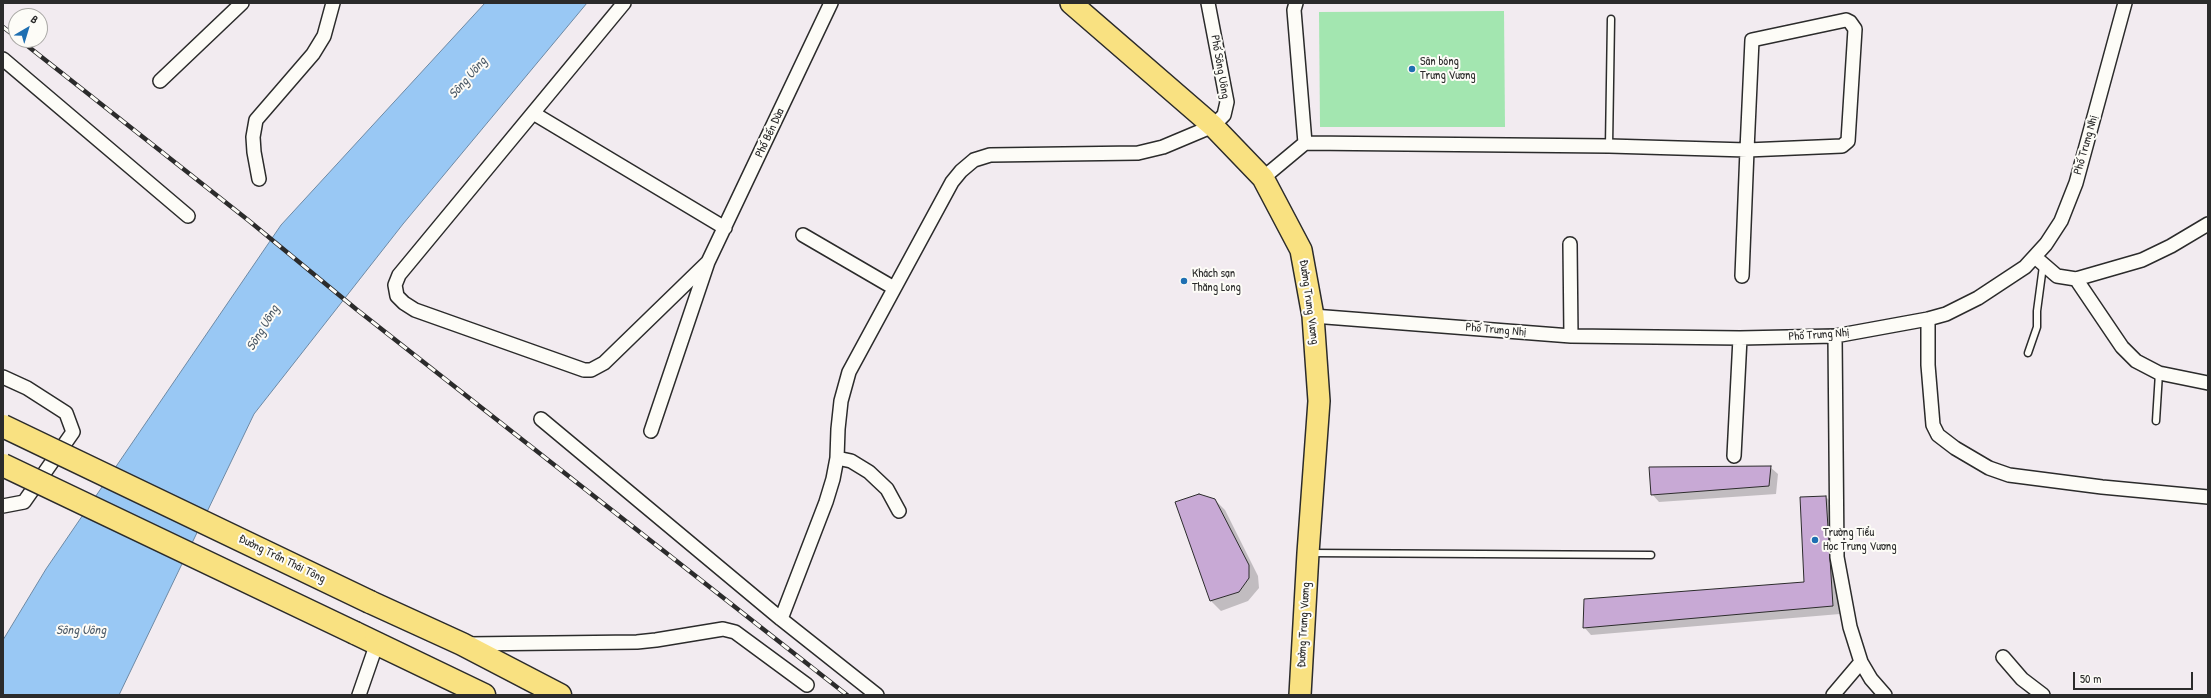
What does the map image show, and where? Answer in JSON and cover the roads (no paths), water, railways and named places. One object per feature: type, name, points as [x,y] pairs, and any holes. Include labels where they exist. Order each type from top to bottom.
[{"type":"highway","name":"Đường Trần Thái Tông","points":[[3,426],[370,602],[462,644],[560,695]]},
{"type":"highway","points":[[3,465],[484,695]]},
{"type":"main road","name":"Đường Trưng Vương","points":[[1071,3],[1213,126],[1263,178],[1301,250],[1313,316],[1319,401],[1300,695]]},
{"type":"street","points":[[160,81],[242,3]]},
{"type":"street","points":[[259,179],[253,137],[256,120],[314,54],[324,36],[333,3]]},
{"type":"street","points":[[624,3],[399,275],[395,285],[397,296],[404,303],[423,312],[584,370],[591,370],[604,363],[708,262]]},
{"type":"street","name":"Phố Bến Dừa","points":[[708,262],[831,3]]},
{"type":"street","name":"Phố Sông Uông","points":[[1208,3],[1227,102],[1224,115],[1213,126]]},
{"type":"street","points":[[1296,3],[1294,10],[1304,144]]},
{"type":"street","name":"Phố Trưng Nhị","points":[[1313,316],[1571,336],[1740,338],[1835,336],[1928,319],[1946,314],[1978,298],[2039,261],[2061,222],[2070,202],[2125,3]]},
{"type":"street","points":[[1263,178],[1304,144],[1609,146],[1747,150],[1842,146],[1848,141],[1855,28],[1846,20],[1752,40],[1747,150],[1742,276]]},
{"type":"street","points":[[3,59],[188,216]]},
{"type":"street","points":[[533,113],[725,228]]},
{"type":"street","points":[[781,619],[826,502],[837,458],[838,429],[842,401],[849,372],[952,182],[961,170],[974,160],[990,155],[1138,153],[1163,147],[1213,126]]},
{"type":"street","points":[[2039,261],[2057,276],[2076,279],[2142,260],[2171,246],[2208,224]]},
{"type":"street","points":[[803,235],[894,288]]},
{"type":"street","points":[[1570,244],[1571,336]]},
{"type":"street","points":[[651,431],[708,262]]},
{"type":"street","points":[[2076,279],[2128,354],[2145,367],[2159,373],[2208,383]]},
{"type":"street","points":[[1928,319],[1928,365],[1933,425],[1938,436],[1955,448],[1990,468],[2010,475],[2102,487],[2208,497]]},
{"type":"street","points":[[1835,336],[1837,556],[1846,611],[1861,662],[1870,680],[1885,695]]},
{"type":"street","points":[[1734,456],[1740,338]]},
{"type":"street","points":[[3,377],[28,388],[66,413],[73,432],[24,502],[3,506]]},
{"type":"street","points":[[542,420],[781,619],[877,695]]},
{"type":"street","points":[[837,458],[851,461],[869,472],[887,489],[899,511]]},
{"type":"street","points":[[462,644],[637,642],[663,639],[723,628],[735,632],[807,685]]},
{"type":"street","points":[[359,695],[377,643]]},
{"type":"street","points":[[2003,657],[2022,679],[2044,695]]},
{"type":"street","points":[[1833,695],[1861,662]]},
{"type":"lane","points":[[1609,146],[1611,20]]},
{"type":"lane","points":[[2028,354],[2036,327],[2039,261]]},
{"type":"lane","points":[[2156,420],[2159,373]]},
{"type":"lane","points":[[1308,553],[1651,555]]},
{"type":"water","name":"Sông Uông","points":[[485,3],[587,3],[403,224],[254,414],[119,695],[3,695],[3,640],[46,569],[281,225]]},
{"type":"railway","points":[[3,27],[8,31]]},
{"type":"railway","points":[[30,48],[248,220],[356,309],[847,695]]},
{"type":"place","name":"Sân bóng Trưng Vương","points":[[1412,69]]},
{"type":"place","name":"Khách sạn Thăng Long","points":[[1184,281]]},
{"type":"place","name":"Trường Tiểu Học Trưng Vương","points":[[1815,540]]}]
